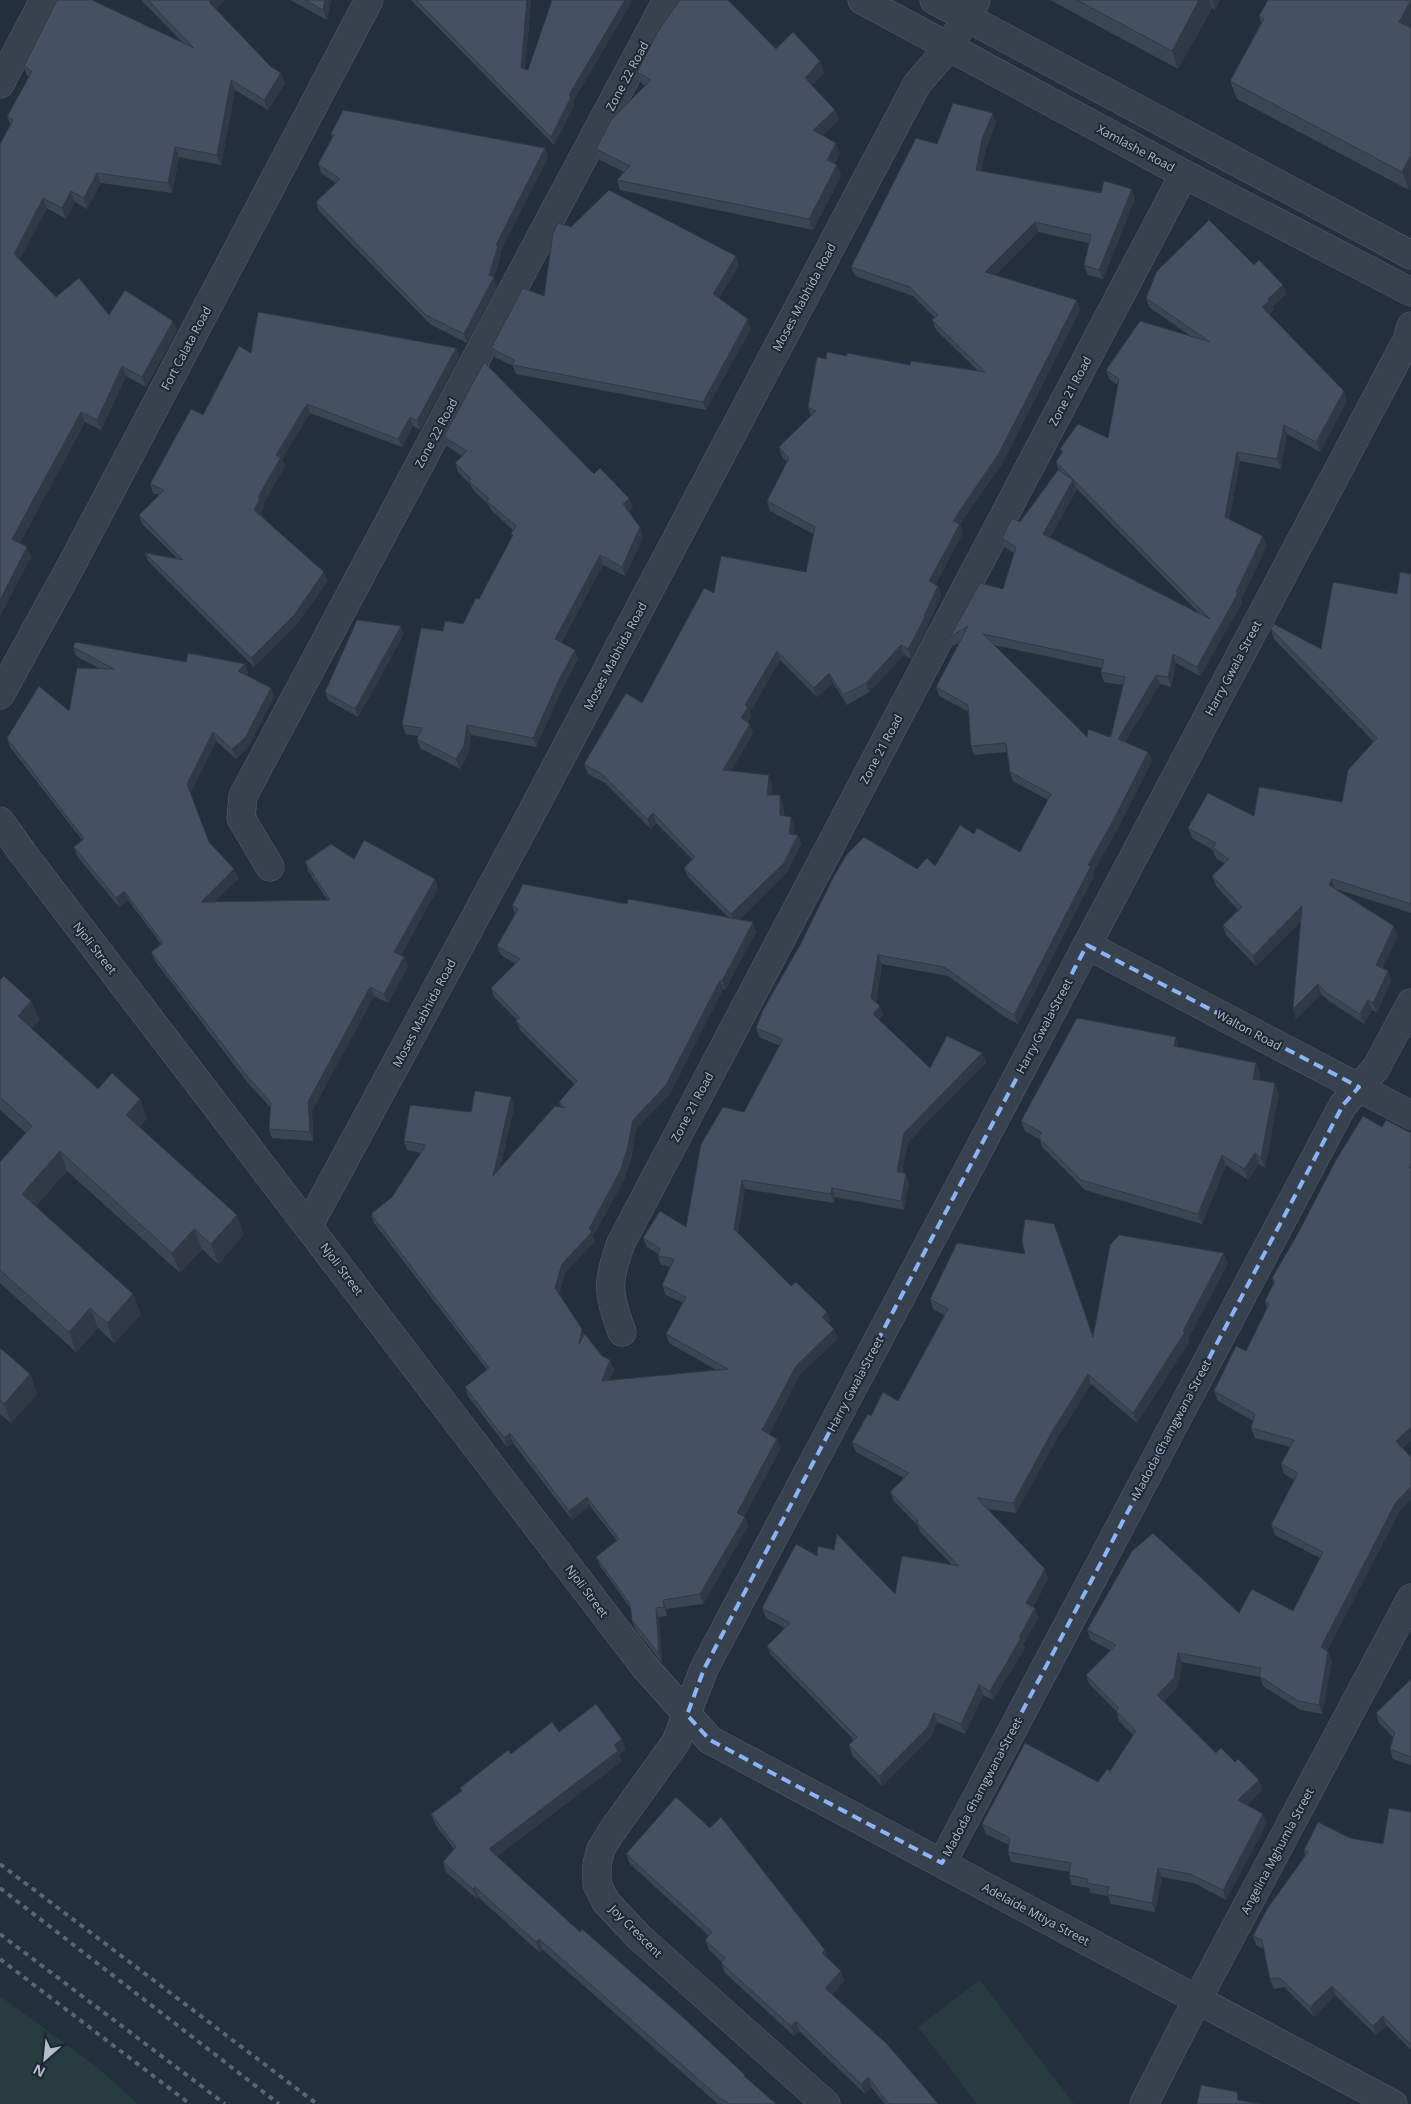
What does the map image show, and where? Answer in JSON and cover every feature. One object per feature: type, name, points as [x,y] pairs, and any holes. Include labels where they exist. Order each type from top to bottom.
[{"type":"street","points":[[0,84],[44,0]]},
{"type":"street","name":"Fort Calata Road","points":[[0,695],[72,564],[369,0]]},
{"type":"street","name":"Zone 22 Road","points":[[270,867],[241,818],[243,796],[667,0]]},
{"type":"street","name":"Xamlashe Road","points":[[862,0],[1184,174],[1411,292]]},
{"type":"street","points":[[953,5],[1411,255]]},
{"type":"street","name":"Moses Mabhida Road","points":[[308,1225],[532,812],[917,84],[939,42],[953,5]]},
{"type":"street","name":"Zone 21 Road","points":[[622,1332],[613,1308],[609,1281],[621,1243],[1184,174]]},
{"type":"street","name":"Harry Gwala Street","points":[[687,1715],[704,1669],[1410,334]]},
{"type":"street","name":"Njoli Street","points":[[0,821],[644,1666],[687,1715]]},
{"type":"street","name":"Walton Road","points":[[1087,945],[1411,1115]]},
{"type":"street","name":"Madoda Chamgwana Street","points":[[942,1863],[1343,1104],[1376,1068],[1411,1003]]},
{"type":"street","name":"Angelina Mghumla Street","points":[[1144,2104],[1197,2000],[1411,1598]]},
{"type":"street","name":"Adelaide Mtiya Street","points":[[687,1715],[710,1740],[1394,2104]]},
{"type":"street","name":"Joy Crescent","points":[[687,1715],[676,1742],[612,1831],[602,1849],[597,1864],[596,1884],[606,1902],[640,1937],[826,2104]]},
{"type":"highlighted area","points":[[1087,945],[1359,1087],[1343,1105],[942,1863],[710,1740],[687,1715],[704,1669]]},
{"type":"green space","points":[[980,1980],[1074,2104],[977,2104],[918,2027]]},
{"type":"green space","points":[[0,1996],[98,2068],[138,2104],[0,2104]]},
{"type":"building","points":[[57,0],[92,0],[194,48],[148,0],[210,0],[209,2],[271,67],[281,73],[264,100],[231,80],[217,155],[175,147],[168,183],[97,173],[84,198],[71,191],[62,208],[43,198],[14,254],[56,297],[79,278],[109,315],[125,290],[173,321],[142,377],[122,366],[97,420],[81,412],[12,539],[27,547],[0,600],[0,144],[13,120],[7,117],[32,71],[24,66]]},
{"type":"building","points":[[305,0],[325,0],[323,10]]},
{"type":"building","points":[[416,0],[527,0],[521,68],[528,70],[552,0],[625,0],[569,95],[571,97],[551,137]]},
{"type":"building","points":[[680,0],[728,0],[776,49],[793,32],[820,61],[805,78],[835,110],[813,130],[836,143],[827,160],[837,165],[809,219],[617,180],[630,166],[596,149],[611,120],[651,80],[637,72],[660,28]]},
{"type":"building","points":[[1077,0],[1199,0],[1172,51]]},
{"type":"building","points":[[1268,0],[1411,0],[1399,22],[1411,28],[1411,155],[1402,172],[1230,81],[1264,19],[1259,16]]},
{"type":"building","points":[[953,103],[993,113],[982,139],[976,170],[1101,193],[1104,181],[1132,189],[1099,270],[1084,265],[1091,235],[1035,222],[985,272],[1077,300],[999,453],[953,521],[960,524],[929,581],[938,586],[925,617],[908,649],[901,645],[866,683],[843,695],[829,673],[814,688],[777,651],[745,705],[748,707],[741,718],[750,724],[723,770],[769,775],[767,795],[780,795],[780,815],[791,817],[789,834],[798,835],[784,863],[731,914],[684,868],[695,857],[653,813],[647,819],[602,774],[584,764],[626,693],[642,703],[704,588],[714,593],[721,556],[806,572],[815,527],[767,501],[789,458],[779,447],[816,411],[808,407],[817,357],[826,359],[827,352],[847,356],[847,353],[910,365],[911,361],[985,372],[932,320],[938,315],[910,287],[851,267],[916,138],[937,144]]},
{"type":"building","points":[[343,110],[545,148],[496,245],[498,246],[489,275],[494,277],[464,334],[426,315],[316,202],[340,179],[318,164],[334,135],[331,134]]},
{"type":"building","points":[[609,190],[736,256],[713,294],[748,319],[703,402],[513,365],[514,360],[491,348],[523,288],[544,296],[553,233],[558,223],[571,227]]},
{"type":"building","points":[[1209,220],[1254,265],[1259,260],[1283,285],[1262,307],[1344,391],[1316,442],[1284,425],[1277,459],[1237,452],[1225,517],[1263,536],[1236,592],[1238,593],[1197,667],[1173,654],[1168,677],[1156,675],[1118,739],[1148,752],[1088,865],[1091,866],[1014,1015],[944,967],[878,955],[871,998],[880,1006],[873,1014],[930,1068],[947,1036],[982,1053],[904,1133],[897,1172],[906,1173],[901,1201],[832,1188],[831,1194],[742,1180],[734,1229],[791,1286],[796,1282],[827,1312],[822,1317],[834,1329],[796,1366],[762,1430],[777,1439],[737,1513],[745,1517],[700,1594],[663,1600],[664,1607],[656,1608],[659,1654],[632,1620],[630,1604],[596,1557],[619,1539],[587,1497],[569,1511],[510,1433],[504,1438],[465,1387],[489,1368],[371,1214],[392,1197],[426,1145],[404,1141],[410,1105],[471,1112],[475,1091],[511,1097],[493,1176],[555,1106],[565,1108],[559,1102],[577,1081],[516,1021],[520,1018],[491,988],[520,959],[497,946],[518,909],[512,906],[523,884],[627,904],[628,899],[753,922],[722,981],[720,980],[666,1085],[633,1120],[627,1150],[620,1171],[589,1229],[592,1232],[562,1264],[555,1288],[582,1329],[579,1344],[585,1334],[602,1356],[610,1360],[602,1381],[728,1369],[666,1334],[686,1297],[662,1285],[674,1259],[658,1256],[660,1248],[643,1238],[660,1211],[686,1227],[701,1144],[723,1107],[744,1112],[783,1039],[756,1028],[763,1010],[800,945],[834,876],[847,854],[864,837],[917,869],[927,858],[935,866],[960,825],[974,834],[977,828],[1020,852],[1051,794],[1010,772],[1006,743],[971,746],[968,705],[936,687],[968,626],[950,637],[980,583],[1003,589],[1016,547],[1002,538],[1012,518],[1020,522],[1058,470],[1073,480],[1043,534],[1210,619],[1056,462],[1063,451],[1060,449],[1078,424],[1108,438],[1119,379],[1106,370],[1140,321],[1210,342],[1146,298],[1157,271]],"holes":[[[983,634],[1104,660],[1101,672],[1125,677],[1111,736],[1109,737],[1088,729],[1087,737]]]},
{"type":"building","points":[[258,312],[456,348],[417,421],[410,417],[398,439],[307,404],[276,455],[281,457],[258,497],[260,498],[254,510],[324,572],[294,615],[251,658],[145,553],[183,560],[139,515],[164,490],[150,484],[191,409],[203,415],[239,346],[251,353]]},
{"type":"building","points":[[484,362],[594,474],[600,468],[629,498],[623,504],[640,527],[622,567],[600,555],[555,639],[575,650],[559,680],[533,738],[467,725],[464,746],[456,759],[417,739],[422,728],[402,725],[421,628],[443,631],[445,621],[463,624],[476,598],[479,599],[516,526],[487,501],[489,499],[469,481],[471,479],[455,463],[467,451],[444,437]]},
{"type":"building","points":[[1400,572],[1411,574],[1411,904],[1332,879],[1329,885],[1394,926],[1376,965],[1388,971],[1373,1003],[1368,1000],[1360,1014],[1325,992],[1318,984],[1293,1009],[1302,906],[1253,956],[1223,925],[1242,907],[1212,876],[1229,859],[1213,848],[1216,843],[1188,828],[1208,793],[1254,816],[1259,787],[1342,802],[1348,770],[1377,738],[1271,629],[1274,624],[1321,649],[1333,582],[1397,594]]},
{"type":"building","points":[[357,620],[401,626],[355,709],[325,692]]},
{"type":"building","points":[[75,642],[186,662],[188,653],[245,664],[238,671],[271,688],[245,738],[232,749],[213,732],[187,784],[209,842],[234,869],[201,902],[330,900],[305,862],[331,844],[354,859],[364,840],[435,879],[394,952],[404,957],[384,994],[370,987],[308,1102],[310,1132],[269,1129],[271,1103],[244,1072],[151,952],[163,943],[124,891],[116,898],[74,847],[84,839],[7,738],[39,686],[69,711],[77,668],[114,669],[73,647]]},
{"type":"building","points":[[4,976],[31,1001],[18,1016],[98,1089],[112,1073],[140,1099],[126,1115],[237,1215],[211,1244],[194,1229],[172,1253],[60,1151],[22,1194],[133,1294],[107,1323],[90,1308],[69,1332],[0,1270],[0,1162],[32,1126],[0,1097],[0,980]]},
{"type":"building","points":[[1077,1018],[1176,1037],[1174,1046],[1256,1063],[1253,1079],[1275,1083],[1261,1158],[1255,1153],[1244,1169],[1222,1155],[1198,1214],[1081,1180],[1038,1137],[1042,1133],[1021,1121]]},
{"type":"building","points":[[1363,1116],[1382,1127],[1386,1120],[1411,1133],[1411,1163],[1409,1167],[1411,1169],[1411,1427],[1396,1441],[1411,1457],[1411,1487],[1396,1502],[1321,1647],[1328,1652],[1319,1705],[1298,1701],[1259,1676],[1261,1668],[1178,1653],[1174,1678],[1157,1695],[1216,1753],[1221,1748],[1235,1762],[1238,1759],[1259,1780],[1238,1800],[1263,1814],[1223,1890],[1190,1874],[1158,1868],[1152,1903],[1107,1894],[1109,1887],[1087,1883],[1088,1879],[1069,1875],[1071,1863],[1008,1852],[1010,1838],[982,1824],[1025,1743],[1098,1782],[1107,1769],[1110,1771],[1136,1731],[1116,1711],[1119,1708],[1086,1675],[1116,1645],[1087,1630],[1132,1551],[1153,1533],[1239,1613],[1252,1589],[1293,1611],[1323,1552],[1271,1525],[1298,1473],[1281,1464],[1294,1440],[1251,1428],[1255,1414],[1214,1391],[1236,1346],[1246,1351],[1269,1304],[1265,1301],[1275,1281],[1272,1278],[1336,1160]]},
{"type":"building","points":[[1025,1219],[1054,1224],[1093,1337],[1110,1245],[1119,1235],[1224,1253],[1183,1331],[1185,1332],[1133,1413],[1088,1374],[1053,1430],[1013,1503],[977,1498],[1045,1569],[1026,1603],[1035,1608],[1019,1637],[1021,1638],[990,1691],[979,1685],[961,1724],[934,1713],[928,1727],[879,1776],[849,1745],[857,1737],[767,1646],[790,1623],[762,1608],[796,1544],[817,1556],[818,1546],[834,1550],[837,1534],[895,1594],[902,1556],[959,1566],[890,1492],[909,1473],[852,1442],[868,1414],[871,1416],[883,1392],[898,1401],[948,1309],[930,1299],[957,1243],[1025,1254],[1022,1241]]},
{"type":"building","points":[[0,1348],[30,1374],[4,1404],[0,1400]]},
{"type":"building","points":[[1411,1679],[1411,1757],[1390,1749],[1395,1733],[1376,1713]]},
{"type":"building","points":[[596,1704],[622,1739],[614,1745],[618,1751],[489,1849],[580,1932],[582,1929],[685,2019],[776,2104],[729,2104],[722,2100],[539,1939],[536,1942],[475,1887],[473,1889],[443,1862],[456,1847],[431,1814],[462,1791],[460,1788],[508,1750],[511,1754],[552,1722],[559,1732]]},
{"type":"building","points":[[676,1797],[710,1828],[721,1817],[825,1950],[822,1953],[841,1971],[825,1988],[886,2043],[938,2104],[889,2104],[868,2077],[861,2084],[796,2021],[791,2026],[721,1963],[725,1958],[705,1940],[712,1932],[626,1854]]},
{"type":"building","points":[[1389,1808],[1411,1812],[1411,2045],[1383,2016],[1373,2026],[1332,1986],[1310,2007],[1280,1978],[1270,1979],[1262,1940],[1253,1936],[1267,1909],[1308,1852],[1304,1850],[1318,1822],[1350,1838],[1383,1844]]},
{"type":"building","points":[[1201,2085],[1237,2092],[1238,2100],[1261,2104],[1197,2104]]},
{"type":"railway","points":[[0,1864],[317,2104]]},
{"type":"railway","points":[[0,1888],[279,2104]]},
{"type":"railway","points":[[0,1934],[225,2104]]},
{"type":"railway","points":[[0,1959],[190,2104]]}]
